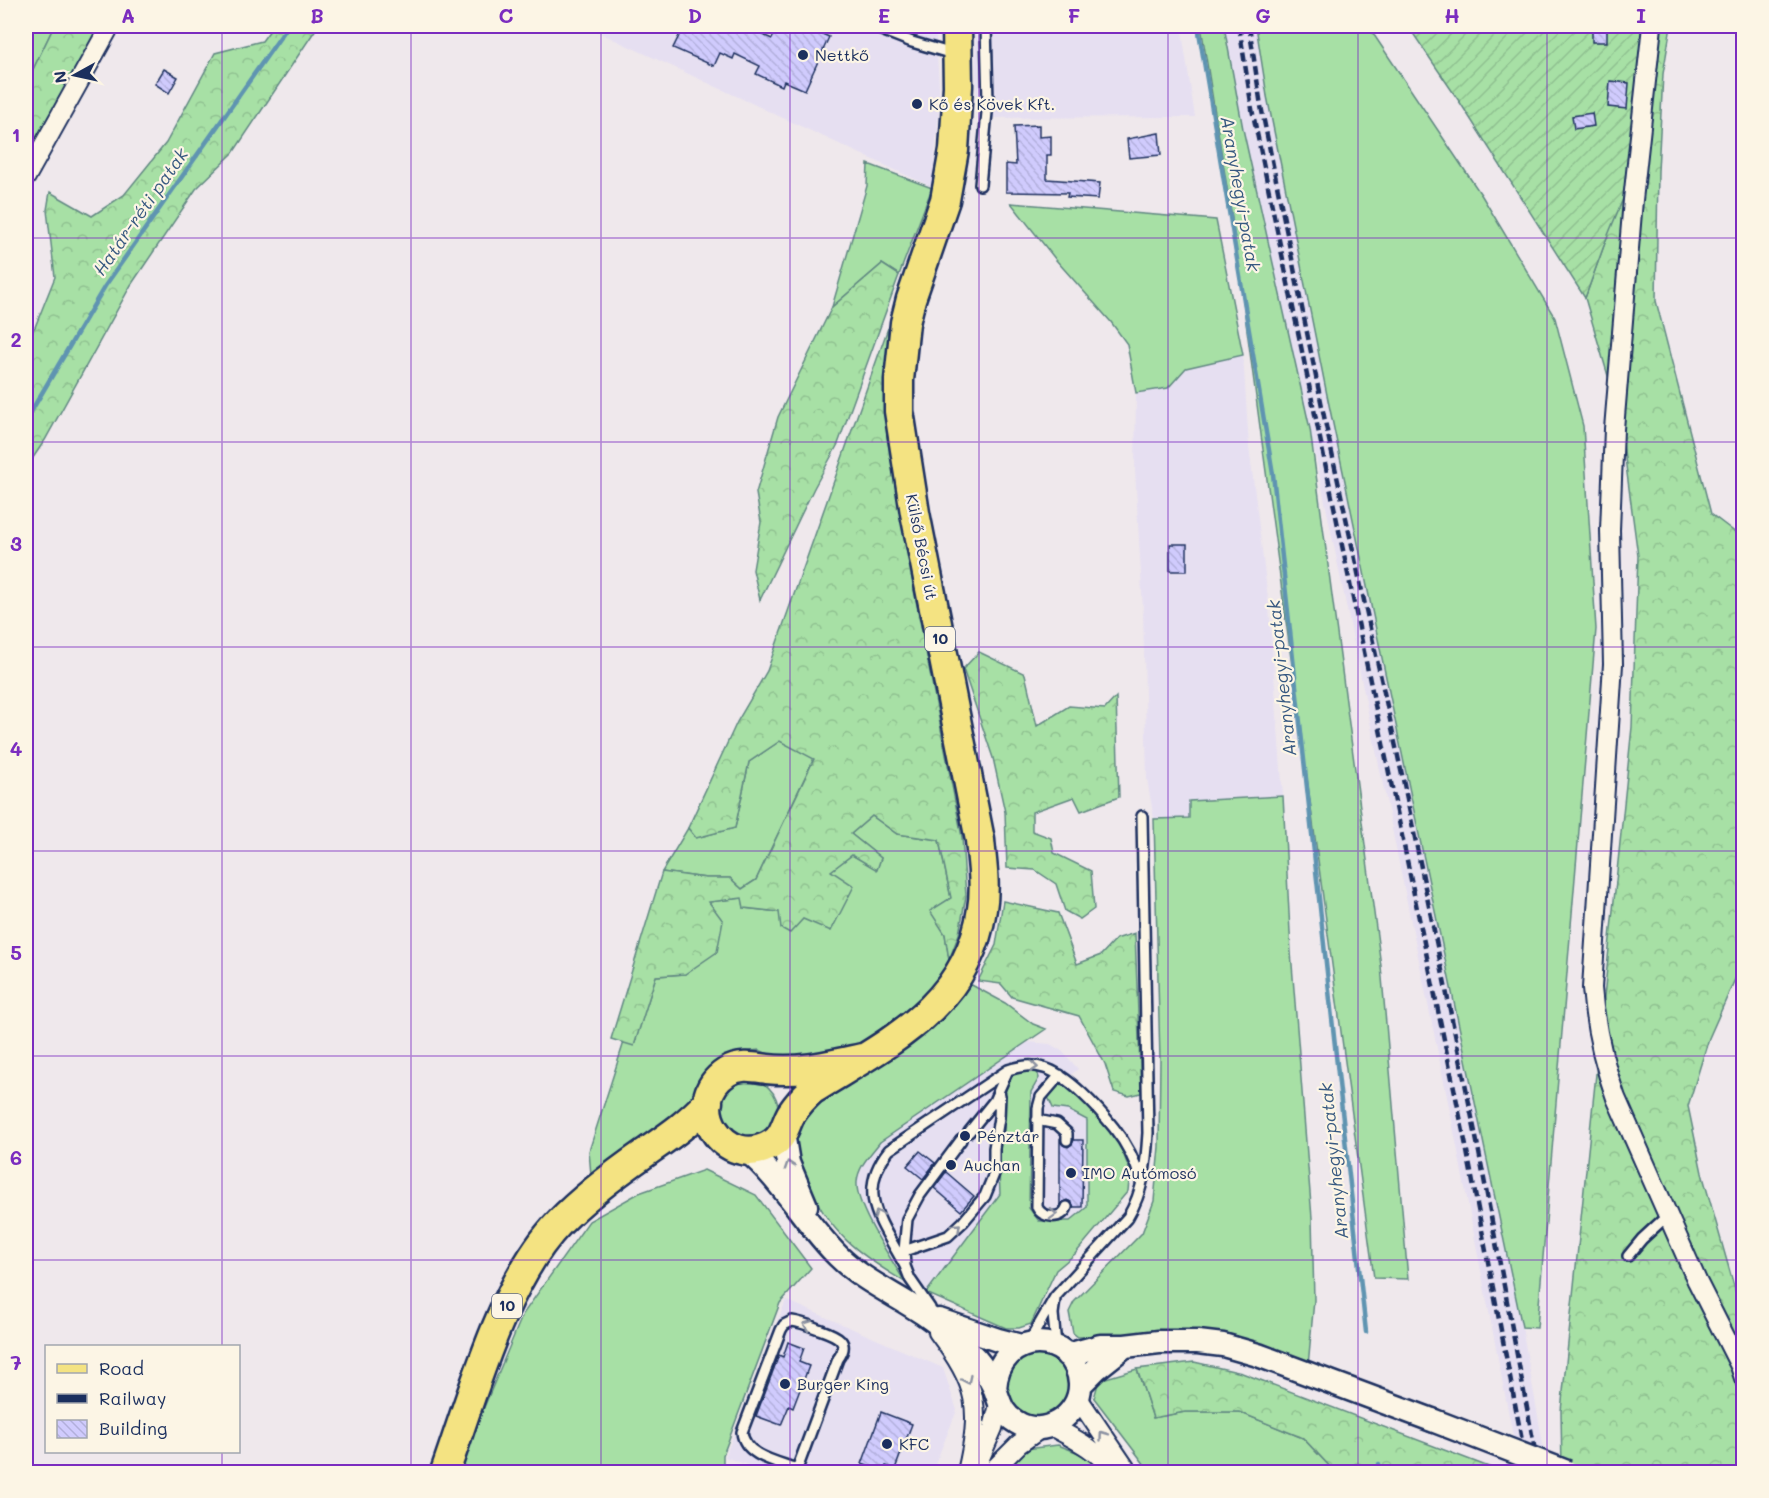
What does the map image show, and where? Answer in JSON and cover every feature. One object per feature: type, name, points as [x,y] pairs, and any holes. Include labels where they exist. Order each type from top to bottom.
[{"type":"main road","name":"Külső Bécsi út","points":[[862,1058],[888,1043],[933,1008],[952,985],[966,964],[982,909],[983,873],[980,840],[913,502],[899,411],[899,380],[905,323],[911,299],[939,221],[950,177],[957,122],[957,26]]},
{"type":"main road","name":"10","points":[[446,1473],[488,1352],[509,1301],[532,1259],[558,1223],[588,1196],[691,1121],[708,1102],[715,1084],[728,1071],[746,1066],[801,1071],[862,1058]]},
{"type":"main road","name":"10","points":[[620,1173],[697,1143],[763,1148],[778,1139],[802,1099],[862,1058]]},
{"type":"main road","points":[[765,1069],[777,1076],[786,1087],[791,1101],[787,1124]]},
{"type":"main road","points":[[708,1102],[710,1124],[734,1146]]},
{"type":"street","points":[[26,177],[110,26]]},
{"type":"street","points":[[1652,26],[1633,200],[1614,429],[1610,530],[1613,664],[1592,988],[1598,1038],[1605,1068],[1616,1098],[1668,1215],[1740,1366],[1743,1378]]},
{"type":"street","points":[[787,1124],[788,1163],[819,1234]]},
{"type":"street","points":[[734,1146],[762,1164],[838,1256],[860,1276],[933,1317],[998,1340],[1024,1345],[1044,1343],[1062,1351],[1076,1369],[1079,1391],[1128,1473]]},
{"type":"street","points":[[933,1317],[976,1359],[1007,1416],[1029,1428],[1045,1427],[1085,1444],[1114,1473]]},
{"type":"street","points":[[933,1317],[972,1389],[976,1424],[968,1473]]},
{"type":"street","points":[[1062,1351],[1158,1342],[1198,1342],[1223,1345],[1258,1355],[1567,1473]]},
{"type":"street","points":[[973,1473],[993,1428],[997,1397],[995,1376],[1000,1363],[1009,1353],[1024,1345]]},
{"type":"street","points":[[991,1473],[1019,1444],[1068,1415],[1079,1391],[1096,1369],[1125,1346]]},
{"type":"lane","points":[[871,26],[958,56]]},
{"type":"lane","points":[[980,185],[988,102],[986,26]]},
{"type":"lane","points":[[1024,1345],[1055,1296],[1128,1217],[1143,1185],[1148,1124],[1142,816]]},
{"type":"lane","points":[[933,1317],[910,1279],[874,1209],[873,1178],[879,1163],[890,1150],[1008,1070],[1028,1065],[1047,1068],[1069,1082],[1114,1128],[1138,1169],[1143,1185]]},
{"type":"lane","points":[[969,1132],[994,1101],[1008,1070]]},
{"type":"lane","points":[[1060,1076],[1041,1097],[1036,1120],[1036,1207],[1039,1213],[1046,1216],[1062,1215],[1067,1207]]},
{"type":"lane","points":[[904,1251],[948,1236],[985,1196],[994,1174],[1000,1084]]},
{"type":"lane","points":[[1036,1120],[1057,1124],[1067,1133],[1068,1140]]},
{"type":"lane","points":[[905,1266],[907,1219],[920,1195],[961,1140]]},
{"type":"lane","points":[[1628,1256],[1642,1239],[1668,1215]]},
{"type":"lane","points":[[1055,1296],[1053,1314],[1062,1351]]},
{"type":"lane","points":[[796,1321],[835,1335],[843,1344],[843,1352],[838,1359],[796,1471],[751,1451],[742,1439],[742,1432],[781,1330],[789,1322],[796,1321]]},
{"type":"shaded area","points":[[585,26],[935,26],[940,100],[932,187]]},
{"type":"shaded area","points":[[975,26],[1181,26],[1195,117],[977,118]]},
{"type":"shaded area","points":[[1224,26],[1256,26],[1267,96],[1328,400],[1522,1327],[1548,1472],[1520,1472],[1452,1121],[1310,429],[1243,129]]},
{"type":"shaded area","points":[[1243,355],[1249,446],[1269,607],[1283,796],[1189,801],[1190,818],[1154,819],[1147,779],[1143,610],[1135,470],[1136,393],[1168,388],[1186,368]]},
{"type":"shaded area","points":[[1028,1042],[1050,1044],[1062,1051],[1078,1069],[1063,1081],[1053,1108],[1068,1110],[1087,1120],[1088,1207],[1070,1221],[1039,1221],[1029,1208],[1031,1092],[1039,1078],[1006,1081],[1004,1136],[998,1145],[1000,1194],[926,1293],[905,1282],[872,1227],[862,1203],[857,1182],[864,1162],[880,1142]]},
{"type":"shaded area","points":[[786,1300],[943,1368],[957,1410],[932,1472],[767,1472],[725,1457]]},
{"type":"green space","points":[[26,26],[54,26],[26,84]]},
{"type":"green space","points":[[54,26],[100,26],[26,168],[26,84]]},
{"type":"green space","points":[[273,26],[318,26],[233,153],[196,189],[131,285],[45,440],[26,468],[26,336],[35,327],[55,277],[47,210],[50,192],[92,216],[124,195],[166,143],[215,53],[262,41]]},
{"type":"green space","points":[[1201,26],[1224,26],[1243,129],[1310,429],[1381,966],[1408,1279],[1374,1278],[1232,218]]},
{"type":"green space","points":[[1256,26],[1368,26],[1482,196],[1555,318],[1583,426],[1596,629],[1537,1328],[1522,1327],[1328,400],[1267,96]]},
{"type":"green space","points":[[1408,26],[1657,26],[1643,150],[1585,298],[1461,104]]},
{"type":"green space","points":[[1657,26],[1671,26],[1663,74],[1658,171],[1656,301],[1711,514],[1744,539],[1743,961],[1709,1038],[1688,1106],[1702,1173],[1743,1318],[1743,1472],[1562,1472],[1561,1411],[1632,727],[1638,556],[1619,413],[1585,298],[1606,240]]},
{"type":"green space","points":[[868,164],[932,188],[899,275],[882,264],[832,307],[867,186]]},
{"type":"green space","points":[[1011,203],[1216,220],[1243,355],[1186,368],[1168,388],[1136,393],[1127,344]]},
{"type":"green space","points":[[882,264],[899,275],[838,444],[760,600],[753,570],[761,522],[756,493],[778,417],[832,307]]},
{"type":"green space","points":[[888,328],[887,437],[962,837],[966,896],[959,934],[949,960],[945,934],[930,911],[951,898],[939,840],[897,834],[872,816],[851,834],[881,858],[877,870],[852,855],[831,871],[854,886],[831,931],[803,919],[790,933],[781,928],[779,912],[744,908],[742,898],[709,902],[723,921],[717,952],[685,974],[656,976],[634,1046],[611,1039],[662,872],[706,878],[730,878],[742,889],[756,880],[814,759],[780,741],[749,762],[735,828],[696,838],[688,828],[737,722],[767,671]]},
{"type":"green space","points":[[979,652],[1025,674],[1037,726],[1069,706],[1105,709],[1116,697],[1119,797],[1081,811],[1074,797],[1032,812],[1032,831],[1051,838],[1054,853],[1091,871],[1094,909],[1080,919],[1065,911],[1056,884],[1035,870],[1007,868],[1005,812],[993,758],[963,669]]},
{"type":"green space","points":[[780,741],[814,758],[756,880],[742,889],[730,878],[706,878],[662,872],[688,828],[696,838],[735,828],[749,762]]},
{"type":"green space","points":[[1283,796],[1291,952],[1312,1218],[1314,1300],[1308,1366],[1177,1333],[1078,1337],[1073,1333],[1069,1312],[1074,1302],[1142,1233],[1154,1201],[1159,1147],[1160,1060],[1154,819],[1189,818],[1189,801]]},
{"type":"green space","points":[[872,816],[897,834],[939,840],[951,898],[931,911],[945,934],[949,960],[941,983],[920,1006],[857,1047],[788,1063],[759,1050],[733,1053],[708,1069],[689,1111],[591,1175],[589,1151],[624,1042],[634,1045],[656,976],[685,974],[708,902],[743,898],[744,908],[780,912],[781,928],[830,871],[852,855],[877,869],[881,858],[851,834]]},
{"type":"green space","points":[[1003,901],[1058,913],[1077,964],[1101,955],[1116,939],[1135,933],[1141,1093],[1129,1096],[1114,1092],[1105,1064],[1079,1016],[1012,997],[1001,984],[978,981],[996,945]]},
{"type":"green space","points":[[968,983],[1005,1003],[1033,1024],[1046,1029],[880,1142],[862,1165],[857,1182],[862,1205],[875,1233],[905,1282],[873,1262],[846,1240],[825,1214],[815,1199],[799,1165],[796,1150],[799,1129],[804,1114]]},
{"type":"green space","points":[[1015,1071],[1037,1071],[1039,1078],[1031,1092],[1029,1208],[1039,1221],[1070,1221],[1087,1207],[1087,1120],[1068,1110],[1053,1108],[1048,1097],[1063,1081],[1103,1119],[1121,1148],[1130,1171],[1128,1191],[1075,1254],[1056,1270],[1031,1324],[1019,1328],[1006,1328],[926,1293],[1000,1194],[998,1145],[1004,1136],[1006,1081]]},
{"type":"green space","points":[[756,1079],[773,1093],[778,1112],[766,1133],[759,1137],[746,1139],[722,1126],[720,1095],[735,1081]]},
{"type":"green space","points":[[704,1170],[756,1195],[811,1268],[780,1303],[723,1455],[723,1472],[457,1472],[523,1314],[589,1221],[639,1193]]},
{"type":"green space","points":[[1037,1355],[1049,1357],[1059,1364],[1066,1374],[1068,1386],[1066,1398],[1059,1408],[1049,1415],[1037,1417],[1025,1415],[1015,1408],[1008,1398],[1006,1386],[1008,1374],[1015,1364],[1025,1357]]},
{"type":"green space","points":[[1194,1362],[1242,1373],[1502,1472],[1335,1472],[1303,1438],[1239,1412],[1185,1412],[1153,1418],[1137,1369]]},
{"type":"green space","points":[[1137,1369],[1153,1418],[1185,1412],[1239,1412],[1303,1438],[1335,1472],[1148,1472],[1094,1398],[1099,1380]]},
{"type":"green space","points":[[1058,1445],[1089,1457],[1105,1472],[1006,1472],[1026,1449]]},
{"type":"building","points":[[684,26],[743,26],[772,39],[778,26],[804,26],[829,37],[805,90],[784,81],[782,86],[756,74],[760,66],[735,54],[733,59],[720,53],[714,66],[673,48]]},
{"type":"building","points":[[1592,27],[1607,27],[1607,42],[1592,42]]},
{"type":"building","points":[[164,69],[178,77],[169,93],[155,84]]},
{"type":"building","points":[[1610,81],[1629,83],[1627,109],[1608,107]]},
{"type":"building","points":[[1592,113],[1594,126],[1574,129],[1572,116]]},
{"type":"building","points":[[1039,125],[1039,137],[1051,136],[1051,155],[1047,155],[1047,179],[1100,183],[1098,199],[1067,197],[1068,193],[1006,192],[1006,164],[1016,165],[1014,126]]},
{"type":"building","points":[[1159,133],[1161,155],[1129,158],[1127,139]]},
{"type":"building","points":[[1170,544],[1187,544],[1187,571],[1170,571]]},
{"type":"building","name":"IMO Autómosó","points":[[1060,1140],[1068,1147],[1074,1140],[1083,1140],[1082,1207],[1074,1207],[1067,1200],[1060,1207]]},
{"type":"building","points":[[920,1151],[935,1163],[923,1179],[907,1166]]},
{"type":"building","points":[[946,1172],[974,1196],[961,1211],[934,1188]]},
{"type":"building","name":"Burger King","points":[[788,1342],[804,1348],[799,1362],[809,1366],[793,1408],[789,1406],[781,1425],[756,1416],[779,1355],[783,1357]]},
{"type":"building","name":"KFC","points":[[881,1412],[912,1424],[895,1469],[886,1466],[884,1472],[862,1464]]},
{"type":"waterway","name":"Határ-réti patak","points":[[26,420],[105,286],[288,26]]},
{"type":"waterway","name":"Aranyhegyi-patak","points":[[1198,26],[1273,474],[1366,1332]]},
{"type":"waterway","name":"Aranyhegyi-patak","points":[[1379,1464],[1380,1472]]},
{"type":"railway","points":[[1239,26],[1252,109],[1466,1146],[1528,1472]]},
{"type":"railway","points":[[1249,26],[1261,106],[1326,426],[1404,784],[1478,1147],[1539,1472]]},
{"type":"place","name":"Nettkő","points":[[803,55]]},
{"type":"place","name":"Kő és Kövek Kft.","points":[[917,104]]},
{"type":"place","name":"Pénztár","points":[[965,1136]]},
{"type":"place","name":"Auchan","points":[[951,1165]]},
{"type":"place","name":"IMO Autómosó","points":[[1071,1173]]},
{"type":"place","name":"Burger King","points":[[785,1384]]},
{"type":"place","name":"KFC","points":[[887,1444]]}]
